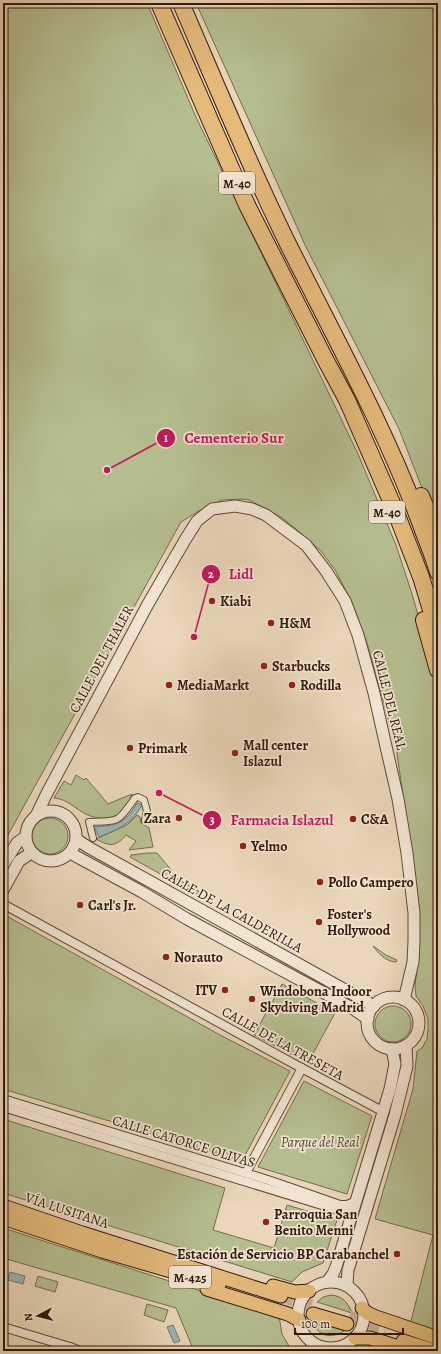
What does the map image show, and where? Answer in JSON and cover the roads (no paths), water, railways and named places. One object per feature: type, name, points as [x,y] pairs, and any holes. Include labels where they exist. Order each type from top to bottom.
[{"type":"highway","name":"M-40","points":[[159,3],[247,205],[347,400],[395,510],[421,577],[438,633]]},
{"type":"highway","name":"M-40","points":[[181,3],[254,172],[380,426],[405,482],[438,572]]},
{"type":"highway","name":"M-40","points":[[346,356],[380,404],[412,474],[438,537]]},
{"type":"highway","name":"M-40","points":[[325,359],[341,403],[376,484],[399,543],[416,592],[438,670]]},
{"type":"main road","name":"VÍA LUSITANA","points":[[3,1206],[120,1245]]},
{"type":"main road","name":"VÍA LUSITANA","points":[[3,1218],[102,1251]]},
{"type":"main road","points":[[120,1245],[129,1244],[146,1248],[289,1291],[309,1291]]},
{"type":"main road","name":"M-425","points":[[102,1251],[280,1299],[120,1245]]},
{"type":"main road","points":[[102,1251],[114,1259],[288,1314],[299,1320]]},
{"type":"main road","points":[[362,1308],[367,1313],[376,1317],[438,1338]]},
{"type":"main road","points":[[315,1310],[348,1320]]},
{"type":"main road","points":[[435,1351],[384,1332],[438,1344]]},
{"type":"main road","points":[[354,1339],[370,1338],[411,1351]]},
{"type":"street","name":"CALLE DEL REAL","points":[[197,521],[212,509],[235,506],[252,508],[266,515],[306,545],[326,571],[345,601],[358,634],[374,693],[398,799],[407,853],[414,913],[414,940],[413,962],[404,1000]]},
{"type":"street","name":"CALLE DEL THALER","points":[[37,814],[148,604],[184,540],[197,521]]},
{"type":"street","points":[[93,838],[90,822],[114,821],[122,816],[138,797],[144,800],[147,810],[145,820]]},
{"type":"street","points":[[48,811],[59,812],[69,818],[75,828],[76,840],[70,853],[60,860],[48,862],[37,858],[31,853],[27,846],[25,838],[28,824],[37,814],[48,811]]},
{"type":"street","points":[[3,864],[17,843],[25,838]]},
{"type":"street","name":"CALLE DE LA CALDERILLA","points":[[76,840],[374,1006]]},
{"type":"street","points":[[3,890],[19,861],[31,853]]},
{"type":"street","name":"CALLE DE LA CALDERILLA","points":[[70,853],[142,892],[187,919],[344,1004],[368,1019]]},
{"type":"street","name":"CALLE DE LA TRESETA","points":[[3,904],[384,1112]]},
{"type":"street","points":[[394,997],[404,1000],[413,1007],[418,1017],[419,1028],[414,1038],[406,1046],[399,1049],[381,1047],[373,1040],[368,1030],[368,1019],[374,1006],[383,999],[394,997]]},
{"type":"street","points":[[347,1285],[348,1270],[395,1115],[407,1066],[406,1046]]},
{"type":"street","points":[[327,1282],[336,1267],[384,1112],[395,1064],[392,1049]]},
{"type":"street","points":[[246,1173],[302,1068]]},
{"type":"street","name":"CALLE CATORCE OLIVAS","points":[[3,1099],[246,1173],[340,1205],[347,1205],[356,1201]]},
{"type":"street","name":"CALLE CATORCE OLIVAS","points":[[3,1107],[338,1210],[346,1213],[350,1220]]},
{"type":"street","points":[[327,1282],[337,1282],[347,1285],[357,1296],[362,1308],[361,1324],[354,1339],[343,1346],[324,1349],[310,1346],[302,1332],[299,1320],[298,1312],[300,1305],[309,1291],[319,1285],[327,1282]]},
{"type":"street","points":[[3,1327],[80,1351]]},
{"type":"street","points":[[354,1339],[356,1351]]},
{"type":"water","points":[[137,803],[142,805],[129,822],[124,826],[99,837],[94,827],[120,822],[129,815]]},
{"type":"water","points":[[10,1272],[25,1276],[23,1284],[8,1280]]},
{"type":"water","points":[[173,1325],[180,1341],[174,1343],[167,1327]]},
{"type":"tunnel","points":[[281,1296],[316,1307]]},
{"type":"tunnel","points":[[349,1317],[386,1328]]},
{"type":"place","name":"Cementerio Sur","points":[[107,470]]},
{"type":"place","name":"Kiabi","points":[[212,601]]},
{"type":"place","name":"H&M","points":[[271,623]]},
{"type":"place","name":"Lidl","points":[[194,637]]},
{"type":"place","name":"Starbucks","points":[[264,666]]},
{"type":"place","name":"MediaMarkt","points":[[169,685]]},
{"type":"place","name":"Rodilla","points":[[292,685]]},
{"type":"place","name":"Primark","points":[[130,748]]},
{"type":"place","name":"Mall center Islazul","points":[[235,753]]},
{"type":"place","name":"Farmacia Islazul","points":[[159,793]]},
{"type":"place","name":"Zara","points":[[179,818]]},
{"type":"place","name":"C&A","points":[[353,819]]},
{"type":"place","name":"Yelmo","points":[[243,846]]},
{"type":"place","name":"Pollo Campero","points":[[320,882]]},
{"type":"place","name":"Carl's Jr.","points":[[80,905]]},
{"type":"place","name":"Foster's Hollywood","points":[[319,922]]},
{"type":"place","name":"Norauto","points":[[166,957]]},
{"type":"place","name":"ITV","points":[[225,990]]},
{"type":"place","name":"Windobona Indoor Skydiving Madrid","points":[[252,999]]},
{"type":"place","name":"Parroquia San Benito Menni","points":[[266,1222]]},
{"type":"place","name":"Estación de Servicio BP Carabanchel","points":[[397,1254]]},
{"type":"park label","name":"Parque del Real","points":[[320,1142]]}]
